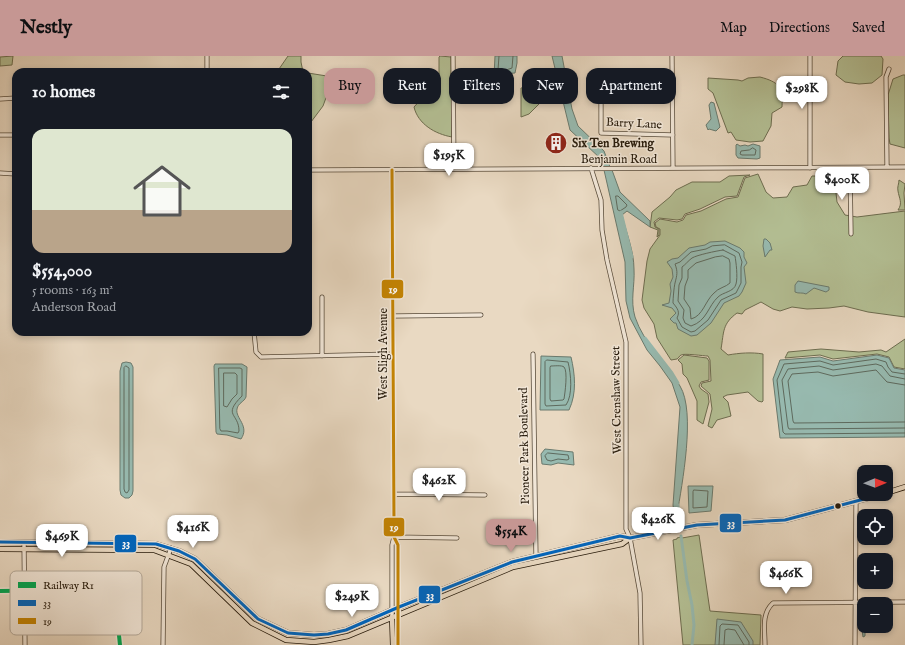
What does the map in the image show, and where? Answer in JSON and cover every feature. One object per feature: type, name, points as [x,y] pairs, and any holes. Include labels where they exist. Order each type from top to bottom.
[{"type":"main road","points":[[893,491],[905,487]]},
{"type":"main road","points":[[0,542],[156,544],[171,548],[195,559],[258,619],[288,633],[314,636],[346,630],[398,607],[512,562],[536,556],[620,536],[630,538],[697,525],[785,520],[860,501]]},
{"type":"main road","points":[[0,549],[154,550],[168,554],[191,564],[252,622],[285,643],[314,642],[348,636],[514,567],[622,544],[630,538]]},
{"type":"main road","name":"West Sligh Avenue","points":[[398,615],[398,645]]},
{"type":"main road","name":"West Sligh Avenue","points":[[392,617],[393,645]]},
{"type":"street","points":[[207,56],[207,68]]},
{"type":"street","points":[[453,56],[454,169]]},
{"type":"street","points":[[672,56],[672,68]]},
{"type":"street","points":[[810,56],[810,168]]},
{"type":"street","points":[[887,167],[886,77],[889,69]]},
{"type":"street","points":[[0,99],[12,98]]},
{"type":"street","name":"Barry Lane","points":[[601,104],[601,133],[673,135]]},
{"type":"street","points":[[672,104],[673,168]]},
{"type":"street","points":[[0,135],[12,135]]},
{"type":"street","name":"West Crenshaw Street","points":[[591,168],[601,200],[602,230],[607,260],[626,342],[626,529],[630,538],[640,593],[641,645]]},
{"type":"street","points":[[850,168],[851,234]]},
{"type":"street","name":"Benjamin Road","points":[[312,170],[905,168]]},
{"type":"street","name":"West Sligh Avenue","points":[[392,170],[394,494],[392,617]]},
{"type":"street","points":[[0,173],[12,174]]},
{"type":"street","points":[[322,297],[322,356]]},
{"type":"street","points":[[393,316],[481,315]]},
{"type":"street","points":[[254,336],[256,352],[260,357],[393,354]]},
{"type":"street","name":"Pioneer Park Boulevard","points":[[533,354],[536,562]]},
{"type":"street","points":[[394,494],[484,495]]},
{"type":"street","points":[[855,645],[856,502]]},
{"type":"street","points":[[394,538],[457,538]]},
{"type":"street","name":"West Sligh Avenue","points":[[394,538],[398,545],[398,615]]},
{"type":"street","points":[[24,543],[24,571]]},
{"type":"street","points":[[163,645],[164,567],[171,548]]},
{"type":"street","points":[[765,645],[765,616],[767,609],[773,603],[905,602]]},
{"type":"street","points":[[25,635],[25,645]]},
{"type":"green space","points":[[13,56],[12,65],[0,66],[0,57]]},
{"type":"green space","points":[[288,56],[301,56],[302,68],[280,68]]},
{"type":"green space","points":[[843,56],[881,56],[883,59],[882,75],[872,83],[859,84],[845,82],[836,75],[838,61]]},
{"type":"green space","points":[[439,57],[451,57],[451,68],[449,68],[449,104],[452,104],[452,137],[434,131],[428,127],[419,118],[414,107],[417,104],[441,104],[441,68],[439,68]]},
{"type":"green space","points":[[312,74],[324,76],[324,103],[312,121]]},
{"type":"green space","points":[[905,75],[905,148],[890,144],[889,138],[888,95],[893,79]]},
{"type":"green space","points":[[760,77],[776,83],[782,95],[782,107],[772,113],[771,126],[763,141],[750,142],[736,140],[731,132],[728,133],[713,93],[708,89],[708,78],[742,81],[748,78]]},
{"type":"green space","points":[[521,88],[522,104],[539,104],[529,114],[521,117]]},
{"type":"green space","points":[[758,174],[766,192],[773,198],[787,197],[793,187],[807,185],[812,176],[837,176],[846,181],[835,184],[837,202],[845,215],[857,217],[905,211],[905,317],[868,312],[844,306],[807,309],[792,307],[780,311],[761,302],[745,310],[742,314],[737,313],[732,317],[724,329],[721,349],[728,355],[746,353],[763,354],[763,401],[758,401],[748,392],[723,397],[728,402],[731,416],[717,420],[712,428],[708,426],[712,409],[710,394],[701,386],[702,383],[711,381],[710,360],[708,356],[686,354],[681,355],[677,359],[671,360],[657,338],[654,324],[644,308],[642,300],[647,261],[650,249],[660,235],[660,229],[656,227],[655,223],[660,219],[677,222],[683,220],[686,215],[701,211],[726,199],[738,197],[745,178]]},
{"type":"green space","points":[[750,175],[744,177],[737,196],[725,197],[700,209],[685,214],[682,219],[677,220],[659,218],[654,222],[655,227],[659,229],[659,235],[657,237],[658,230],[650,227],[652,212],[676,190],[692,182],[720,182],[729,176]]},
{"type":"green space","points":[[899,180],[905,184],[905,210],[898,210],[900,203],[898,190]]},
{"type":"green space","points":[[905,339],[905,369],[894,367],[889,357],[877,354],[833,359],[820,355],[785,358],[788,352],[821,349],[859,352],[881,350],[886,352]]},
{"type":"green space","points":[[684,355],[707,358],[709,361],[709,380],[701,382],[699,386],[708,394],[709,402],[703,424],[697,420],[697,401],[687,378],[683,374],[682,364],[678,360]]},
{"type":"green space","points":[[699,535],[710,611],[761,615],[760,645],[683,645],[673,540],[681,537]]},
{"type":"water","points":[[495,56],[517,56],[515,73],[514,68],[494,68]]},
{"type":"water","points":[[552,56],[562,56],[564,68],[555,68]]},
{"type":"water","points":[[711,102],[714,103],[720,127],[716,131],[708,130],[706,125],[711,119],[709,105]]},
{"type":"water","points":[[564,104],[571,104],[578,126],[604,151],[610,167],[603,167],[601,159],[570,130]]},
{"type":"water","points":[[737,144],[740,146],[748,146],[753,144],[760,146],[760,158],[738,158],[736,155]]},
{"type":"water","points":[[604,170],[612,170],[620,192],[650,221],[650,227],[627,211],[622,215],[634,262],[633,305],[635,317],[644,336],[680,386],[685,398],[687,430],[684,467],[677,515],[679,523],[675,523],[673,505],[680,407],[672,383],[647,350],[630,318],[626,301],[625,262]]},
{"type":"water","points":[[764,239],[770,243],[772,250],[770,250],[765,257],[763,246]]},
{"type":"water","points":[[725,241],[740,248],[744,252],[744,257],[747,263],[744,267],[746,283],[739,296],[724,303],[711,323],[697,335],[691,336],[678,329],[676,323],[670,319],[676,313],[672,308],[662,305],[669,303],[671,291],[670,284],[673,277],[672,269],[667,262],[678,258],[689,248],[705,245],[710,242]]},
{"type":"water","points":[[798,281],[829,287],[829,290],[826,292],[814,288],[806,294],[796,293],[795,285]]},
{"type":"water","points":[[877,355],[889,358],[894,368],[905,370],[905,437],[780,438],[773,379],[780,360],[820,357],[833,361]]},
{"type":"water","points":[[541,356],[571,357],[574,370],[574,390],[572,404],[569,410],[540,410]]},
{"type":"water","points":[[122,363],[131,363],[133,367],[133,491],[129,498],[125,498],[121,495],[120,490],[120,371]]},
{"type":"water","points":[[215,364],[242,364],[247,367],[246,397],[237,409],[238,416],[244,430],[241,439],[217,434],[216,432]]},
{"type":"water","points":[[545,449],[573,452],[574,465],[558,463],[551,465],[542,464],[541,454]]},
{"type":"water","points":[[688,486],[713,486],[711,511],[689,513]]},
{"type":"water","points":[[717,619],[741,622],[753,641],[753,645],[715,645]]},
{"type":"waterway","points":[[621,212],[632,257]]},
{"type":"waterway","points":[[645,338],[678,383]]},
{"type":"waterway","points":[[678,505],[679,519]]},
{"type":"waterway","points":[[681,536],[692,605],[694,625],[692,645]]},
{"type":"rail line","name":"R1","points":[[0,591],[10,591]]},
{"type":"rail line","name":"R1","points":[[119,635],[120,645]]},
{"type":"transit line","name":"19","points":[[392,170],[394,537],[398,545],[398,645]]},
{"type":"transit line","name":"33","points":[[0,542],[156,544],[179,551],[195,559],[258,619],[288,633],[314,635],[346,630],[512,562],[620,536],[630,538],[697,525],[785,520],[857,501]]},
{"type":"place","name":"Six Ten Brewing","points":[[556,143]]}]
